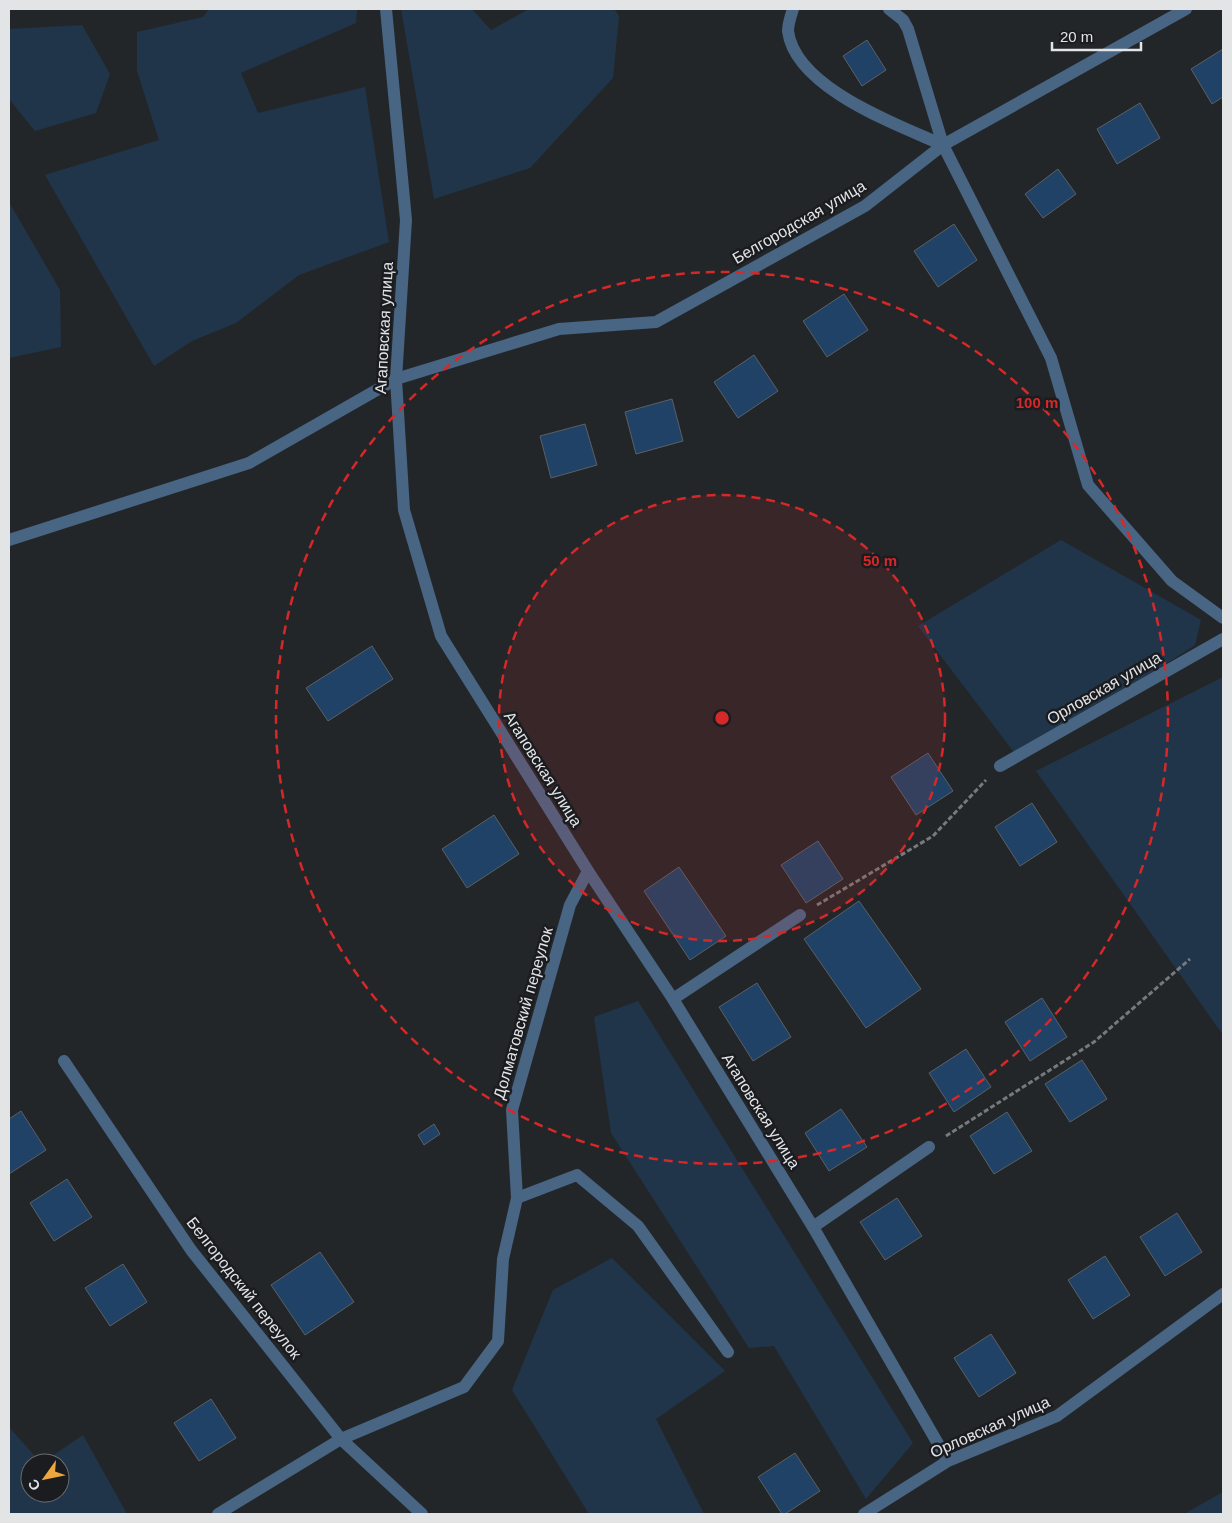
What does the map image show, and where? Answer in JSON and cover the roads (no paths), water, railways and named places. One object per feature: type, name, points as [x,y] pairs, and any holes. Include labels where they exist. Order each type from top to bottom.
[{"type":"street","name":"Агаповская улица","points":[[386,9],[406,220],[396,379],[404,510],[440,636],[588,871],[673,999],[813,1227],[948,1461]]},
{"type":"street","points":[[793,9],[788,30],[795,54],[815,76],[867,111],[944,145]]},
{"type":"street","points":[[889,9],[903,20],[908,29],[944,145],[1051,358],[1088,485],[1172,581],[1223,618]]},
{"type":"street","name":"Белгородская улица","points":[[9,540],[249,463],[396,379],[559,329],[656,322],[865,206],[944,145],[1186,9]]},
{"type":"street","name":"Орловская улица","points":[[1000,766],[1223,639]]},
{"type":"street","name":"Долматовский переулок","points":[[218,1514],[341,1439],[464,1387],[498,1340],[503,1259],[517,1198],[512,1110],[570,905],[588,871]]},
{"type":"street","points":[[673,999],[800,916]]},
{"type":"street","name":"Белгородский переулок","points":[[64,1061],[192,1250],[341,1439],[422,1514]]},
{"type":"street","points":[[813,1227],[929,1146]]},
{"type":"street","points":[[517,1198],[577,1175],[638,1226],[728,1352]]},
{"type":"street","name":"Орловская улица","points":[[864,1514],[948,1461],[1057,1416],[1223,1294]]}]
